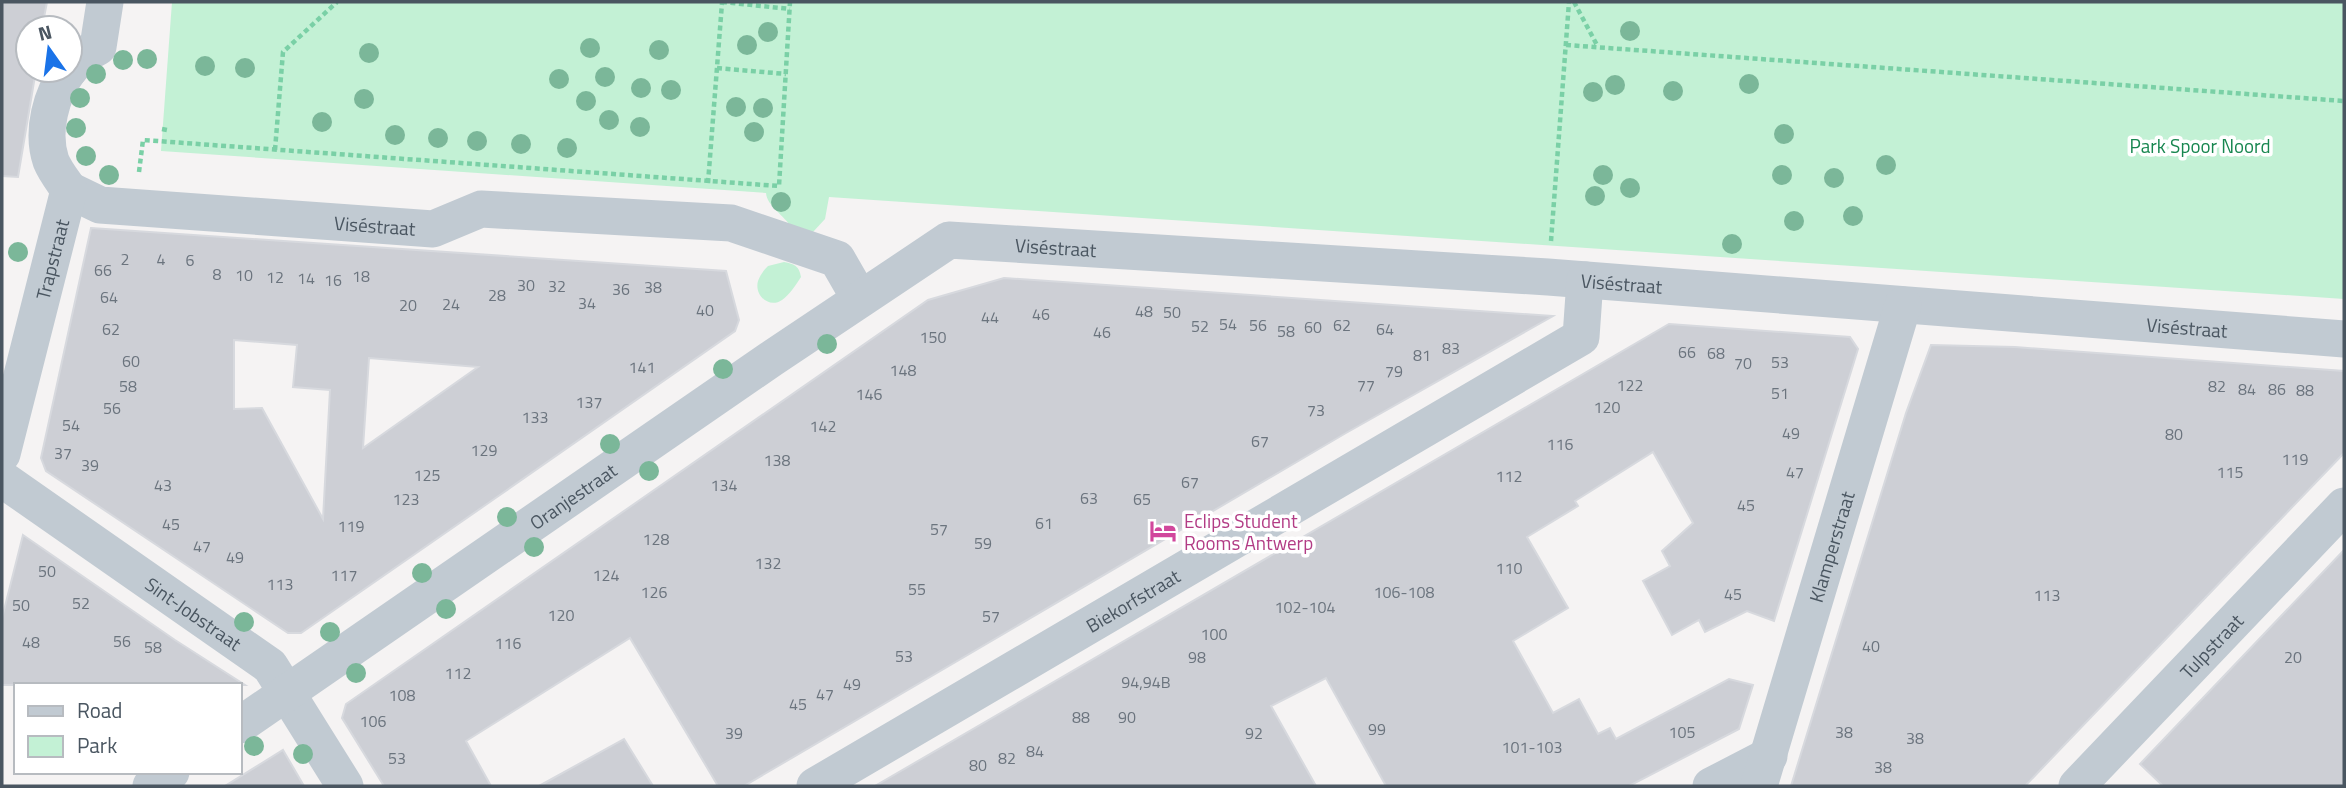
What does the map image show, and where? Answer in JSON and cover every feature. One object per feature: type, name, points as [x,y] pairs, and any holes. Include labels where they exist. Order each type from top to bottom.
[{"type":"street","points":[[84,55],[98,47],[104,2]]},
{"type":"street","points":[[59,84],[51,106],[48,135],[51,161],[69,190]]},
{"type":"street","name":"Viséstraat","points":[[69,190],[100,205],[433,229],[481,208],[731,223],[837,259],[860,299]]},
{"type":"street","name":"Trapstraat","points":[[2,454],[69,190]]},
{"type":"street","name":"Viséstraat","points":[[906,269],[949,240],[1548,277],[2344,338]]},
{"type":"street","name":"Oranjestraat","points":[[242,724],[906,269]]},
{"type":"street","name":"Biekorfstraat","points":[[815,786],[1581,337],[1585,280]]},
{"type":"street","name":"Klamperstraat","points":[[1764,771],[1903,305]]},
{"type":"street","name":"Sint-Jobstraat","points":[[2,479],[270,666],[345,786]]},
{"type":"street","name":"Tulpstraat","points":[[2077,786],[2344,506]]},
{"type":"street","points":[[1711,786],[1764,771]]},
{"type":"street","points":[[151,786],[168,774]]},
{"type":"path","points":[[275,150],[283,52],[337,2]]},
{"type":"path","points":[[708,180],[722,2],[790,9]]},
{"type":"path","points":[[143,140],[779,186],[790,2]]},
{"type":"path","points":[[1548,277],[1566,45],[1572,2]]},
{"type":"path","points":[[1572,2],[1598,47]]},
{"type":"path","points":[[1566,45],[2344,101]]},
{"type":"path","points":[[717,68],[786,74]]},
{"type":"green space","name":"Park Spoor Noord","points":[[172,2],[2344,2],[2344,299],[829,197],[825,219],[813,232],[792,228],[769,202],[766,193],[161,151]]},
{"type":"green space","points":[[784,262],[796,266],[801,277],[782,300],[768,302],[758,291],[759,279],[768,266]]},
{"type":"building","points":[[2,2],[47,2],[45,14],[14,14],[14,84],[34,84],[18,177],[2,176]]},
{"type":"building","points":[[91,228],[726,271],[739,320],[735,331],[301,633],[288,633],[46,471],[41,458]],"holes":[[[234,340],[297,345],[293,387],[330,390],[323,519],[262,408],[234,409]],[[369,358],[478,367],[363,448]]]},
{"type":"building","points":[[1004,278],[1553,316],[1346,433],[744,786],[718,786],[630,638],[466,741],[491,786],[384,786],[342,718],[346,704],[928,300]]},
{"type":"building","points":[[1669,324],[1850,337],[1858,349],[1774,621],[1747,611],[1705,632],[1699,620],[1672,635],[1643,581],[1670,566],[1662,551],[1693,523],[1653,452],[1575,501],[1578,506],[1527,537],[1568,608],[1513,641],[1553,713],[1579,699],[1598,734],[1610,728],[1616,739],[1729,679],[1753,685],[1739,729],[1629,786],[1386,786],[1326,678],[1271,706],[1316,786],[875,786]]},
{"type":"building","points":[[1931,345],[2015,347],[2344,371],[2344,453],[2025,786],[1791,786],[1906,413]]},
{"type":"building","points":[[23,535],[242,683],[2,685],[2,618]]},
{"type":"building","points":[[2344,550],[2344,786],[2163,786],[2140,764]]},
{"type":"building","points":[[624,739],[653,786],[539,786]]},
{"type":"building","points":[[283,750],[304,786],[225,786]]},
{"type":"place","name":"Eclips Student Rooms Antwerp","points":[[1163,531]]}]
